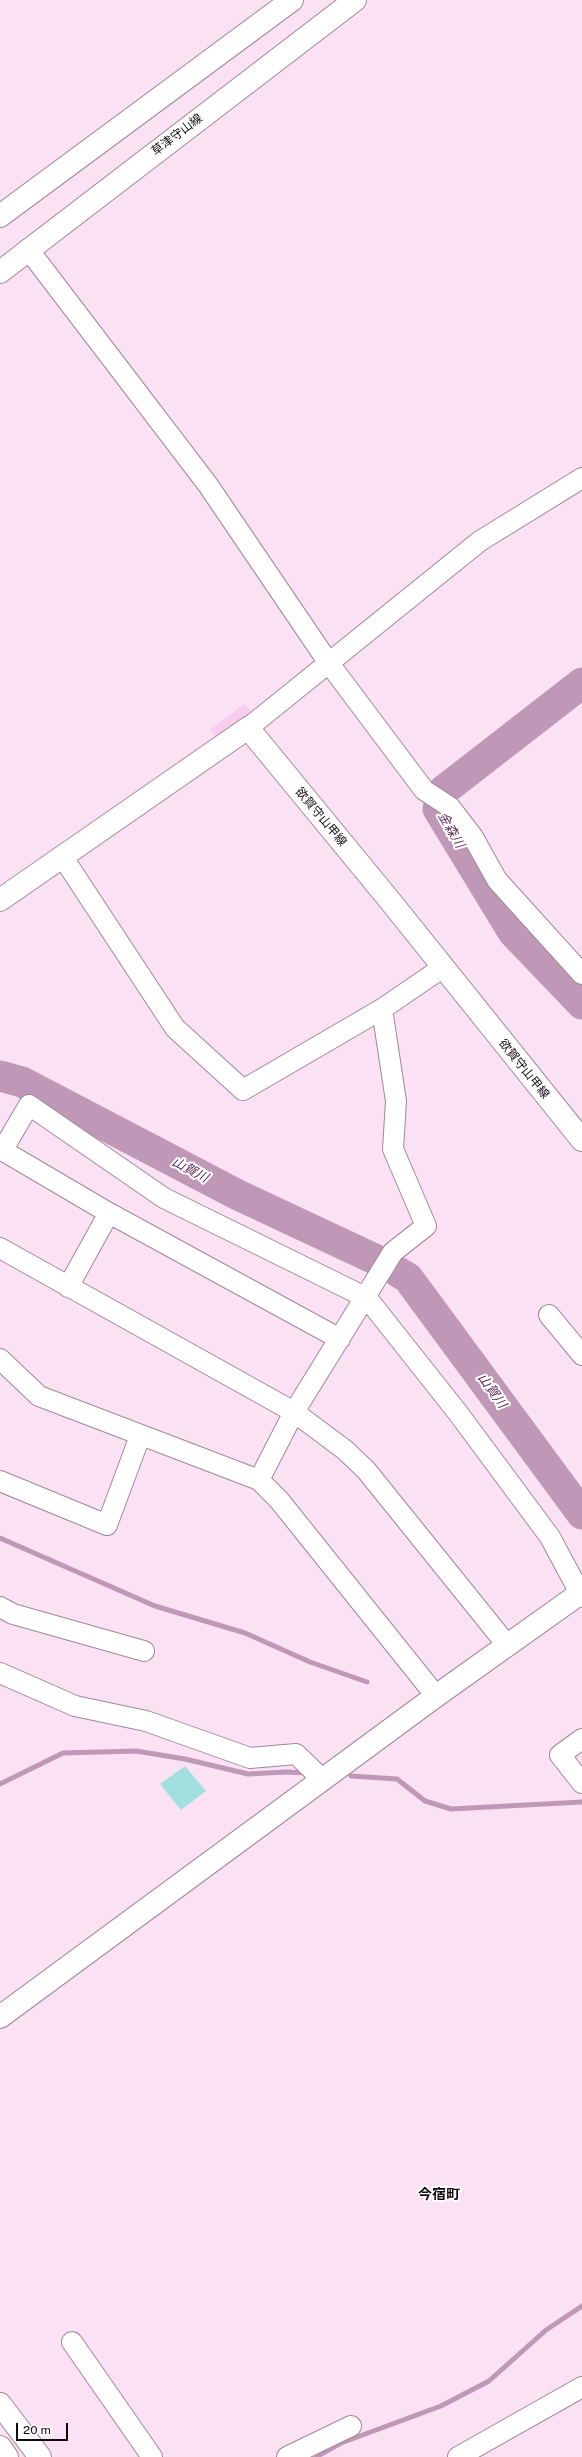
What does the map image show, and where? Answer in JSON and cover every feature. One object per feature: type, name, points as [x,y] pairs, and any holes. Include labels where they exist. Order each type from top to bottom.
[{"type":"main road","points":[[0,216],[292,0]]},
{"type":"main road","name":"草津守山線","points":[[0,272],[28,249],[356,0]]},
{"type":"main road","points":[[0,900],[248,728]]},
{"type":"main road","name":"欲賀守山甲線","points":[[248,728],[391,902],[442,968],[582,1140]]},
{"type":"main road","points":[[0,2017],[436,1696],[581,1594]]},
{"type":"main road","points":[[0,2404],[40,2457]]},
{"type":"main road","points":[[0,2447],[8,2457]]},
{"type":"street","points":[[28,249],[208,485],[328,662],[424,790],[450,807],[473,837],[497,880],[582,974]]},
{"type":"street","points":[[248,728],[480,541],[582,478]]},
{"type":"street","points":[[62,856],[175,1028],[243,1090],[382,1009],[442,968]]},
{"type":"street","points":[[259,1480],[294,1412],[367,1298],[393,1252],[426,1226],[393,1149],[396,1101],[382,1009]]},
{"type":"street","points":[[340,1339],[109,1213],[1,1150],[29,1106],[164,1198],[367,1298],[458,1413],[550,1537],[581,1594]]},
{"type":"street","points":[[68,1287],[109,1213]]},
{"type":"street","points":[[0,1248],[294,1412],[345,1450],[366,1470],[507,1645]]},
{"type":"street","points":[[549,1315],[582,1355]]},
{"type":"street","points":[[0,1359],[39,1396],[140,1436],[259,1480],[279,1500],[436,1696]]},
{"type":"street","points":[[0,1481],[107,1525],[140,1436]]},
{"type":"street","points":[[0,1607],[13,1614],[144,1651]]},
{"type":"street","points":[[0,1673],[75,1706],[146,1721],[250,1758],[296,1754],[323,1780]]},
{"type":"street","points":[[582,1739],[560,1755],[582,1783]]},
{"type":"street","points":[[72,2342],[152,2457]]},
{"type":"street","points":[[458,2457],[582,2387]]},
{"type":"street","points":[[286,2457],[351,2426]]},
{"type":"shaded area","points":[[244,704],[255,716],[221,741],[210,730]]},
{"type":"building","points":[[185,1766],[206,1791],[181,1810],[160,1784]]},
{"type":"waterway","name":"金森川","points":[[582,683],[443,791],[438,809],[513,932],[582,1004]]},
{"type":"waterway","name":"山賀川","points":[[0,1076],[22,1082],[238,1195],[381,1262]]},
{"type":"waterway","name":"山賀川","points":[[398,1272],[408,1278],[582,1514]]},
{"type":"waterway","points":[[0,1538],[155,1606],[245,1633],[310,1662],[367,1682]]},
{"type":"waterway","points":[[0,1784],[63,1753],[136,1751],[185,1759],[248,1774],[286,1772],[308,1773]]},
{"type":"waterway","points":[[351,1776],[397,1779],[425,1801],[451,1809],[582,1802]]},
{"type":"waterway","points":[[316,2457],[341,2443],[441,2406],[489,2381],[546,2330],[582,2306]]},
{"type":"district","name":"今宿町","points":[[439,2195]]}]
